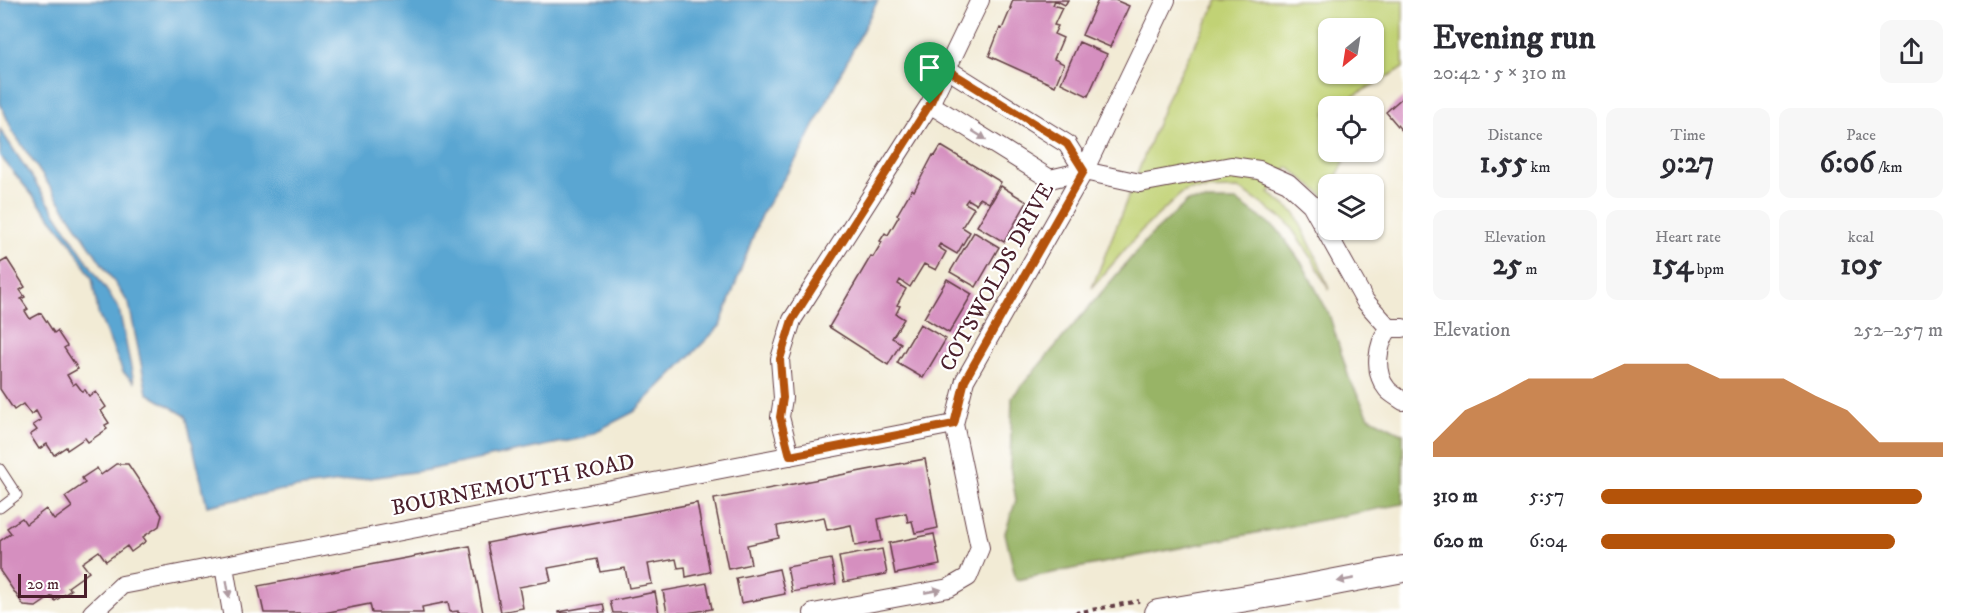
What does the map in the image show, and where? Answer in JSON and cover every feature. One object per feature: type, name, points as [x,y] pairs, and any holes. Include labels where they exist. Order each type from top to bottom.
[{"type":"main road","points":[[1158,613],[1403,569]]},
{"type":"street","points":[[790,456],[780,417],[783,398],[780,359],[792,320],[930,104],[980,0]]},
{"type":"street","name":"COTSWOLDS DRIVE","points":[[813,613],[949,588],[968,577],[980,548],[954,424],[965,380],[1084,171],[1166,0]]},
{"type":"street","points":[[946,69],[1067,144],[1084,171]]},
{"type":"street","points":[[930,104],[1050,179],[1084,171],[1140,183],[1231,166],[1259,170],[1288,183],[1311,204],[1365,301],[1396,328],[1382,338],[1379,348],[1380,370],[1387,388],[1403,401]]},
{"type":"street","name":"BOURNEMOUTH ROAD","points":[[92,613],[122,585],[954,424]]},
{"type":"street","points":[[224,566],[232,613]]},
{"type":"lane","points":[[0,469],[17,495],[0,508]]},
{"type":"green space","points":[[1218,0],[1403,0],[1403,68],[1384,79],[1384,18],[1318,18],[1318,84],[1375,84],[1354,96],[1318,96],[1318,162],[1344,162],[1338,174],[1318,174],[1318,191],[1288,167],[1269,193],[1295,213],[1320,265],[1329,290],[1312,258],[1287,222],[1238,189],[1190,190],[1182,193],[1141,231],[1092,288],[1168,96]]},
{"type":"green space","points":[[1188,201],[1237,201],[1278,230],[1303,265],[1329,314],[1349,378],[1369,417],[1403,434],[1403,504],[1016,580],[1005,533],[1016,500],[1010,467],[1012,397],[1148,238]]},
{"type":"water","points":[[0,0],[878,0],[802,150],[761,215],[720,326],[634,412],[583,438],[428,470],[282,490],[207,506],[186,416],[147,393],[129,304],[13,132],[0,103]]},
{"type":"water","points":[[0,129],[119,309],[134,382],[123,372],[98,313],[92,278],[69,240],[0,156]]},
{"type":"building","points":[[1013,0],[1055,0],[1053,5],[1062,8],[1054,25],[1058,26],[1054,34],[1063,38],[1054,59],[1064,64],[1055,86],[989,56]]},
{"type":"building","points":[[1055,0],[1068,0],[1065,5]]},
{"type":"building","points":[[1098,0],[1115,0],[1129,6],[1110,47],[1082,35]]},
{"type":"building","points":[[1079,42],[1107,54],[1088,96],[1061,83]]},
{"type":"building","points":[[1403,97],[1403,132],[1386,112]]},
{"type":"building","points":[[941,146],[1001,182],[989,203],[980,198],[976,204],[968,199],[965,203],[974,208],[962,227],[970,232],[957,254],[940,244],[938,247],[946,252],[936,270],[924,264],[910,287],[900,280],[898,284],[906,289],[897,305],[900,306],[896,314],[904,319],[892,338],[901,343],[888,365],[829,327],[871,256],[873,257],[882,242],[880,241],[885,233],[888,235],[899,216],[897,215],[912,189],[914,191],[933,155],[935,156]]},
{"type":"building","points":[[1001,186],[1027,202],[1004,242],[977,226]]},
{"type":"building","points":[[974,232],[999,247],[976,287],[950,272]]},
{"type":"building","points":[[7,259],[25,287],[20,290],[25,297],[21,299],[28,309],[25,311],[30,319],[41,313],[54,333],[57,331],[67,346],[64,348],[78,369],[67,375],[73,385],[76,383],[89,396],[96,392],[106,407],[101,411],[109,423],[105,425],[107,429],[88,442],[85,438],[67,450],[66,447],[54,455],[47,444],[39,449],[30,435],[37,430],[33,425],[41,420],[36,411],[31,415],[23,404],[14,410],[0,389],[0,263]]},
{"type":"building","points":[[947,279],[972,294],[949,333],[924,318]]},
{"type":"building","points":[[920,324],[946,339],[923,378],[897,363]]},
{"type":"building","points":[[925,459],[938,528],[915,533],[912,521],[908,522],[906,513],[878,519],[882,541],[855,546],[851,525],[827,530],[824,517],[777,526],[779,538],[747,545],[751,564],[728,569],[714,499]]},
{"type":"building","points":[[116,464],[128,464],[162,515],[159,526],[143,537],[146,541],[131,552],[127,546],[106,561],[99,551],[82,563],[89,572],[68,587],[71,590],[55,601],[52,596],[36,607],[24,606],[0,571],[0,541],[11,533],[7,528],[22,518],[26,524],[46,509],[54,520],[72,507],[65,497],[85,483],[82,478],[97,468],[101,475]]},
{"type":"building","points":[[697,503],[710,572],[686,577],[685,567],[678,568],[676,559],[648,564],[652,584],[629,588],[625,568],[600,572],[597,559],[548,568],[551,581],[519,587],[523,608],[501,612],[487,543]]},
{"type":"building","points":[[934,534],[940,565],[895,574],[889,543]]},
{"type":"building","points":[[470,546],[483,613],[450,612],[448,602],[422,607],[423,613],[372,613],[370,604],[324,613],[264,613],[258,586]]},
{"type":"building","points":[[882,549],[887,574],[844,582],[839,557]]},
{"type":"building","points":[[831,559],[836,584],[792,592],[787,567]]},
{"type":"building","points":[[779,569],[785,594],[741,603],[736,578]]},
{"type":"building","points":[[707,583],[712,609],[667,613],[663,591]]},
{"type":"building","points":[[655,592],[659,613],[613,613],[610,601]]},
{"type":"building","points":[[603,604],[605,613],[559,613],[559,612]]},
{"type":"route","points":[[946,69],[1067,144],[1084,171],[965,380],[954,424],[790,456],[780,417],[783,398],[780,359],[792,320],[930,104],[946,69]]}]
